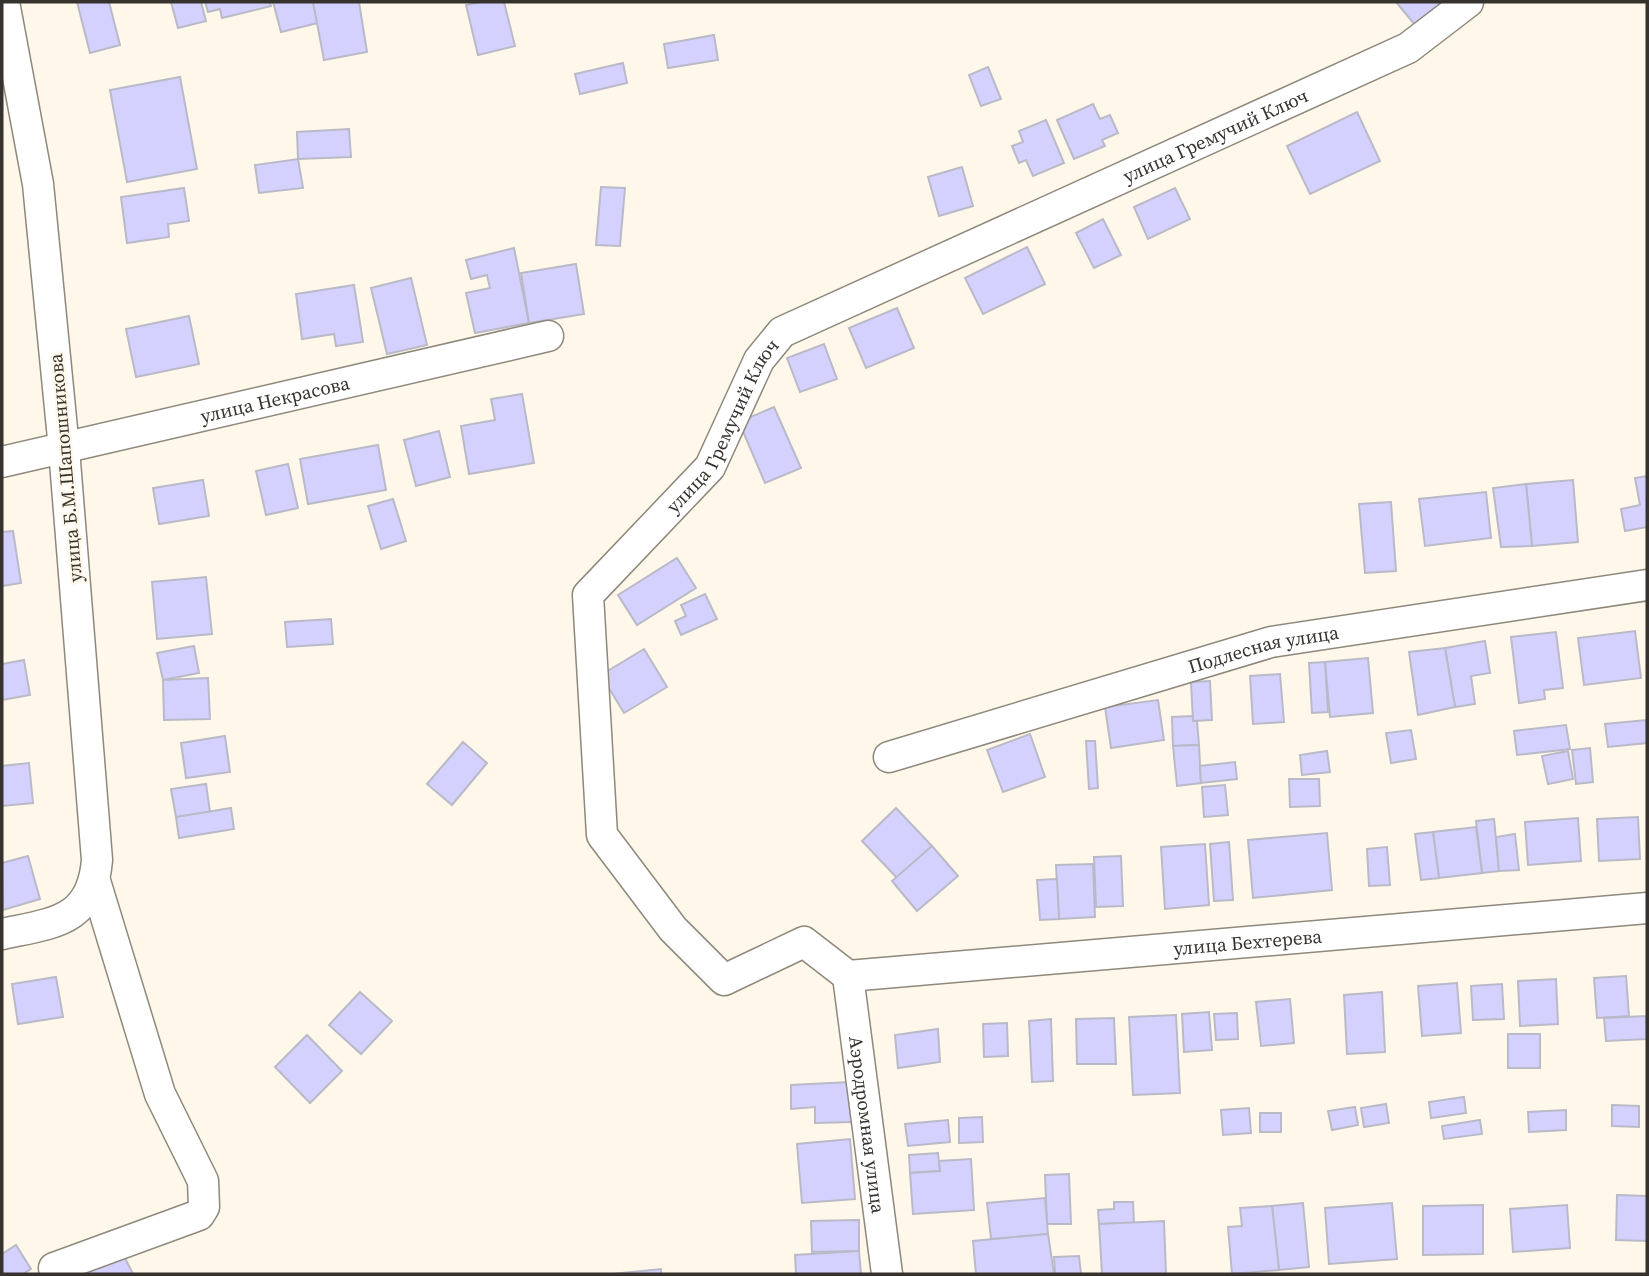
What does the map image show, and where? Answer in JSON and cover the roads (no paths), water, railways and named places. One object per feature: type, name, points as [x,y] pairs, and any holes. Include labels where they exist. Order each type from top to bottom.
[{"type":"street","name":"улица Б.М.Шапошникова","points":[[4,2],[38,184],[64,449],[97,860],[96,881],[160,1094],[203,1181],[204,1207],[199,1215],[54,1268]]},
{"type":"street","name":"улица Гремучий Ключ","points":[[848,976],[804,942],[724,980],[673,929],[602,835],[588,595],[710,467],[759,360],[782,332],[1408,48],[1468,2]]},
{"type":"street","name":"улица Некрасова","points":[[2,462],[548,336]]},
{"type":"street","name":"Подлесная улица","points":[[889,757],[1271,642],[1647,585]]},
{"type":"street","points":[[2,934],[59,921],[76,912],[88,899],[96,881]]},
{"type":"street","name":"улица Бехтерева","points":[[848,976],[1647,908]]},
{"type":"street","name":"Аэродромная улица","points":[[848,976],[887,1274]]}]
